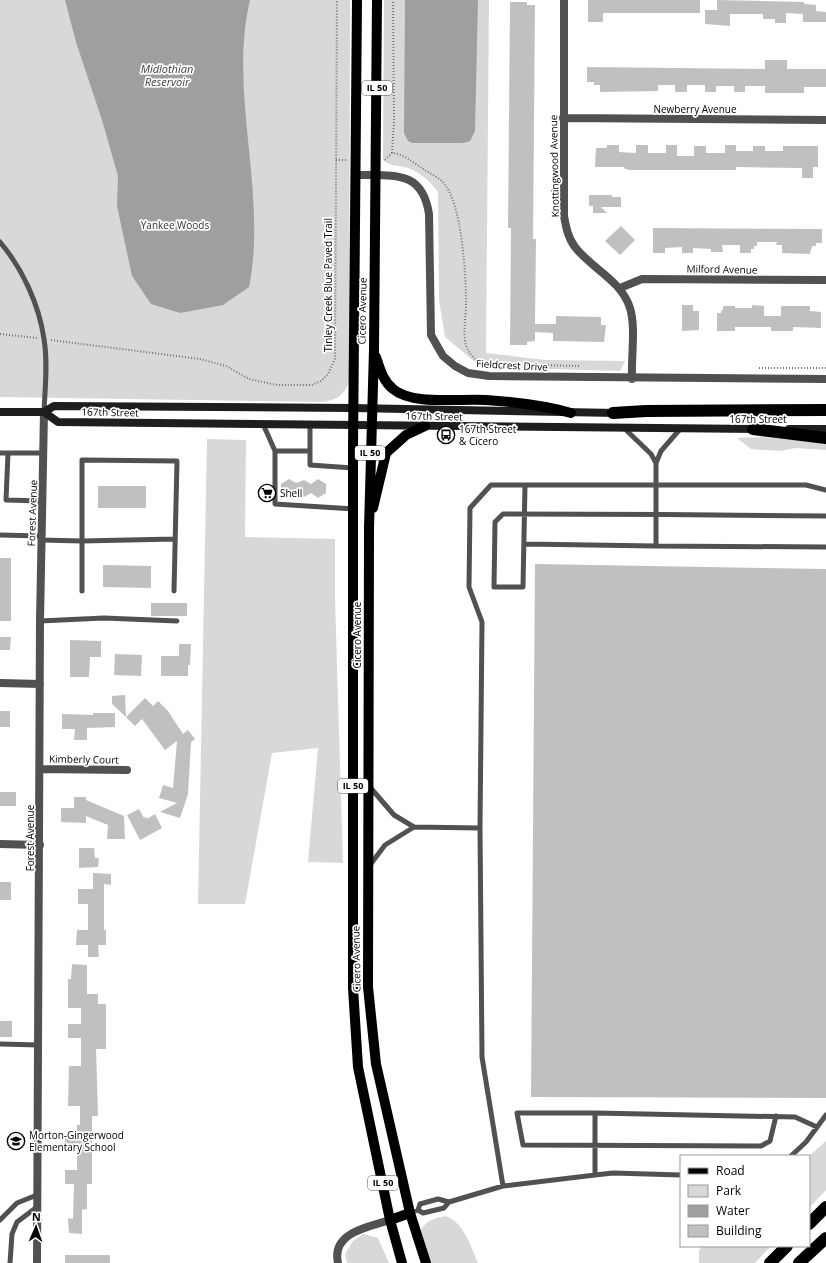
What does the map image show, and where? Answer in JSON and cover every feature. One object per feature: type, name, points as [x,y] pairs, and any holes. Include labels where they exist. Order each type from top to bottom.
[{"type":"highway","points":[[613,413],[646,411],[826,410]]},
{"type":"highway","points":[[753,429],[826,438]]},
{"type":"highway","points":[[810,1223],[826,1207]]},
{"type":"highway","points":[[800,1263],[826,1238]]},
{"type":"highway","points":[[770,1263],[786,1247]]},
{"type":"main road","name":"Cicero Avenue","points":[[357,0],[353,408],[352,930],[355,1028],[358,1067],[390,1220],[402,1263]]},
{"type":"main road","name":"Cicero Avenue","points":[[377,0],[374,350],[369,528],[368,987],[376,1064],[426,1263]]},
{"type":"main road","points":[[374,350],[382,375],[388,384],[393,390],[410,398],[485,400],[547,406],[571,413]]},
{"type":"main road","name":"167th Street","points":[[0,412],[44,412],[54,406],[372,408],[571,413],[826,414]]},
{"type":"main road","name":"167th Street","points":[[44,412],[58,422],[826,429]]},
{"type":"main road","points":[[369,528],[386,453],[406,435],[425,426]]},
{"type":"main road","points":[[390,1220],[414,1211]]},
{"type":"street","name":"Knottingwood Avenue","points":[[564,0],[564,216],[567,232],[574,246],[620,288],[630,308],[632,322],[632,379]]},
{"type":"street","name":"Newberry Avenue","points":[[563,118],[826,120]]},
{"type":"street","name":"Fieldcrest Drive","points":[[356,175],[397,177],[411,180],[422,189],[427,201],[429,214],[431,335],[443,356],[455,366],[468,373],[489,376],[632,379],[826,379]]},
{"type":"street","name":"Milford Avenue","points":[[620,288],[642,279],[826,280]]},
{"type":"street","name":"Forest Avenue","points":[[37,1263],[40,621],[44,412]]},
{"type":"street","points":[[0,683],[40,684]]},
{"type":"street","name":"Kimberly Court","points":[[40,769],[127,770]]},
{"type":"street","points":[[0,844],[40,845]]},
{"type":"street","points":[[338,1263],[338,1248],[346,1237],[390,1220]]},
{"type":"lane","points":[[0,242],[9,253],[31,292],[44,339],[46,365],[44,412]]},
{"type":"lane","points":[[263,424],[275,451],[276,504],[354,509]]},
{"type":"lane","points":[[310,424],[310,466],[353,468]]},
{"type":"lane","points":[[624,427],[651,454],[656,463]]},
{"type":"lane","points":[[656,546],[656,463],[661,451],[681,428]]},
{"type":"lane","points":[[275,451],[310,451]]},
{"type":"lane","points":[[0,453],[44,453]]},
{"type":"lane","points":[[8,453],[6,500],[43,501]]},
{"type":"lane","points":[[82,590],[82,460],[177,460],[174,591]]},
{"type":"lane","points":[[503,1186],[482,1057],[480,828],[482,622],[469,587],[470,508],[490,486],[806,485],[826,490]]},
{"type":"lane","points":[[525,486],[525,514],[525,544],[523,588],[494,587],[495,522],[503,514],[525,514],[656,514],[826,516]]},
{"type":"lane","points":[[0,535],[82,541],[175,539]]},
{"type":"lane","points":[[525,544],[826,547]]},
{"type":"lane","points":[[40,621],[104,618],[177,621]]},
{"type":"lane","points":[[368,786],[394,815],[414,826],[480,828]]},
{"type":"lane","points":[[368,868],[385,844],[414,826]]},
{"type":"lane","points":[[0,1044],[39,1045]]},
{"type":"lane","points":[[776,1116],[770,1141],[761,1146],[595,1146],[523,1145],[516,1113],[795,1116],[818,1127]]},
{"type":"lane","points":[[595,1113],[595,1175]]},
{"type":"lane","points":[[791,1155],[806,1142],[826,1116]]},
{"type":"lane","points":[[449,1202],[444,1208],[423,1213],[414,1211],[420,1204],[438,1199],[449,1202],[503,1186],[613,1173],[680,1175]]},
{"type":"lane","points":[[0,1220],[18,1204],[37,1196]]},
{"type":"lane","points":[[10,1263],[12,1234],[17,1222],[37,1207]]},
{"type":"path","name":"Tinley Creek Blue Paved Trail","points":[[0,334],[200,359],[226,366],[249,379],[277,385],[312,384],[321,380],[328,374],[335,359],[337,0]]},
{"type":"path","points":[[383,160],[392,153],[394,121],[393,0]]},
{"type":"path","points":[[392,153],[402,156],[441,180],[450,193],[459,230],[463,260],[466,294],[466,347],[469,353],[476,360],[485,364],[587,367]]},
{"type":"path","points":[[336,160],[349,160]]},
{"type":"path","points":[[757,368],[826,368]]},
{"type":"green space","name":"Yankee Woods","points":[[0,0],[350,0],[349,382],[342,394],[332,400],[323,402],[0,397]]},
{"type":"green space","points":[[384,0],[489,0],[486,353],[545,360],[625,361],[620,371],[481,367],[445,337],[439,300],[438,192],[417,172],[408,168],[389,164],[383,160]]},
{"type":"green space","points":[[763,437],[826,443],[826,450],[796,448],[780,451],[751,449],[737,438]]},
{"type":"green space","points":[[207,439],[246,440],[245,537],[335,539],[335,599],[343,863],[308,862],[318,748],[272,753],[245,904],[198,904]]},
{"type":"green space","points":[[826,1141],[826,1190],[810,1207],[810,1155]]},
{"type":"green space","points":[[446,1216],[458,1224],[466,1236],[478,1263],[430,1263],[421,1230],[431,1220]]},
{"type":"green space","points":[[363,1234],[378,1238],[389,1263],[347,1263],[345,1254],[353,1241]]},
{"type":"green space","points":[[702,1247],[770,1247],[755,1263],[699,1263],[699,1250]]},
{"type":"water","name":"Midlothian Reservoir","points":[[65,0],[250,0],[244,35],[243,71],[252,180],[254,252],[249,287],[223,305],[180,313],[151,304],[132,276],[117,206],[118,176],[102,120],[76,42]]},
{"type":"water","points":[[405,0],[478,0],[475,131],[470,141],[463,143],[412,143],[408,141],[404,133]]},
{"type":"building","points":[[588,0],[700,0],[700,13],[603,13],[603,22],[588,22]]},
{"type":"building","points":[[717,0],[804,2],[804,4],[816,5],[816,11],[826,12],[826,22],[803,22],[803,14],[786,13],[786,23],[775,23],[775,19],[763,19],[763,14],[730,14],[730,26],[705,24],[705,10],[717,10]]},
{"type":"building","points":[[510,2],[527,2],[527,5],[535,5],[533,239],[536,239],[535,324],[556,324],[556,316],[601,317],[601,325],[606,325],[604,342],[553,341],[553,333],[535,332],[535,341],[527,342],[527,345],[510,345],[511,228],[508,228]]},
{"type":"building","points":[[765,60],[787,60],[787,69],[826,69],[826,87],[804,87],[804,93],[765,93],[765,86],[745,86],[745,92],[734,92],[734,86],[716,86],[716,92],[705,92],[705,85],[687,85],[687,92],[675,92],[675,85],[658,85],[658,91],[600,92],[600,85],[594,85],[594,82],[587,82],[587,67],[765,69]]},
{"type":"building","points":[[607,145],[619,145],[619,152],[636,153],[636,145],[648,145],[648,153],[666,153],[666,145],[677,145],[677,156],[694,156],[694,146],[706,146],[706,153],[725,153],[725,145],[736,145],[736,151],[753,151],[753,146],[765,146],[765,151],[783,151],[783,146],[818,146],[818,167],[813,167],[813,178],[802,178],[802,168],[736,167],[736,170],[630,170],[625,169],[624,167],[595,167],[596,148],[607,148]]},
{"type":"building","points":[[589,195],[612,195],[612,197],[621,197],[621,207],[601,207],[607,213],[593,213],[593,206],[589,206]]},
{"type":"building","points":[[621,226],[635,240],[620,255],[605,241]]},
{"type":"building","points":[[653,228],[822,229],[822,243],[816,243],[816,246],[812,246],[810,254],[782,253],[782,245],[776,245],[777,242],[757,242],[757,246],[754,246],[754,249],[751,249],[751,253],[740,253],[740,245],[722,245],[723,252],[711,252],[711,249],[693,248],[693,253],[682,253],[682,247],[665,248],[665,253],[653,253]]},
{"type":"building","points":[[682,305],[693,305],[693,311],[699,311],[699,330],[682,331]]},
{"type":"building","points":[[752,305],[764,306],[764,316],[781,316],[781,306],[810,306],[810,311],[821,312],[821,328],[793,327],[793,331],[771,331],[771,327],[735,327],[735,331],[717,331],[717,313],[721,313],[723,306],[752,308]]},
{"type":"building","name":"Shell","points":[[289,479],[296,483],[304,480],[311,484],[318,479],[326,484],[326,493],[318,498],[311,493],[304,497],[296,493],[289,497],[281,493],[281,484]]},
{"type":"building","points":[[98,486],[146,486],[146,508],[98,508]]},
{"type":"building","points":[[0,558],[11,558],[11,621],[0,621]]},
{"type":"building","points":[[535,564],[826,569],[826,1098],[531,1097]]},
{"type":"building","points":[[103,565],[151,566],[151,588],[103,587]]},
{"type":"building","points":[[151,603],[187,603],[187,616],[151,616]]},
{"type":"building","points":[[0,637],[11,637],[10,650],[0,650]]},
{"type":"building","points":[[70,640],[101,641],[101,657],[90,657],[89,677],[70,677]]},
{"type":"building","points":[[179,644],[191,644],[188,676],[161,676],[161,656],[179,656]]},
{"type":"building","points":[[115,654],[142,655],[141,676],[114,675]]},
{"type":"building","points":[[125,695],[126,717],[112,704],[112,696]]},
{"type":"building","points":[[145,698],[153,706],[158,701],[168,711],[183,734],[188,730],[195,739],[191,742],[188,794],[180,818],[160,812],[177,803],[159,798],[163,785],[173,788],[177,741],[165,750],[142,719],[135,726],[126,717]]},
{"type":"building","points":[[0,711],[10,711],[10,727],[0,727]]},
{"type":"building","points":[[93,713],[115,713],[115,727],[87,728],[87,740],[74,740],[75,729],[62,729],[62,714],[93,715]]},
{"type":"building","points":[[0,792],[16,792],[16,806],[0,806]]},
{"type":"building","points":[[74,797],[86,797],[86,800],[124,816],[125,839],[107,839],[108,825],[86,816],[86,823],[61,822],[61,808],[74,808]]},
{"type":"building","points":[[139,809],[144,818],[146,817],[147,819],[155,814],[162,828],[140,840],[127,815]]},
{"type":"building","points":[[79,848],[94,848],[95,858],[99,858],[98,867],[79,868]]},
{"type":"building","points":[[93,873],[111,874],[111,885],[104,884],[104,930],[106,930],[106,945],[98,945],[99,957],[88,957],[88,945],[76,945],[77,930],[88,930],[88,904],[78,904],[78,889],[93,889]]},
{"type":"building","points":[[0,882],[11,882],[11,900],[0,900]]},
{"type":"building","points":[[72,964],[87,965],[87,994],[98,994],[98,1004],[106,1004],[106,1049],[96,1049],[98,1116],[92,1116],[92,1184],[87,1184],[87,1209],[82,1210],[82,1234],[69,1233],[68,1218],[73,1219],[74,1184],[65,1184],[65,1170],[77,1170],[77,1150],[65,1150],[65,1137],[77,1137],[77,1125],[80,1125],[80,1106],[68,1106],[69,1066],[81,1066],[81,1038],[68,1038],[68,1024],[81,1024],[81,1008],[68,1008],[68,979],[71,979]]},
{"type":"building","points":[[0,1021],[12,1021],[12,1037],[0,1037]]},
{"type":"building","points":[[65,1255],[110,1255],[110,1263],[65,1263]]},
{"type":"place","name":"167th Street & Cicero","points":[[446,435]]},
{"type":"place","name":"Shell","points":[[267,493]]},
{"type":"place","name":"Morton-Gingerwood Elementary School","points":[[16,1141]]}]
